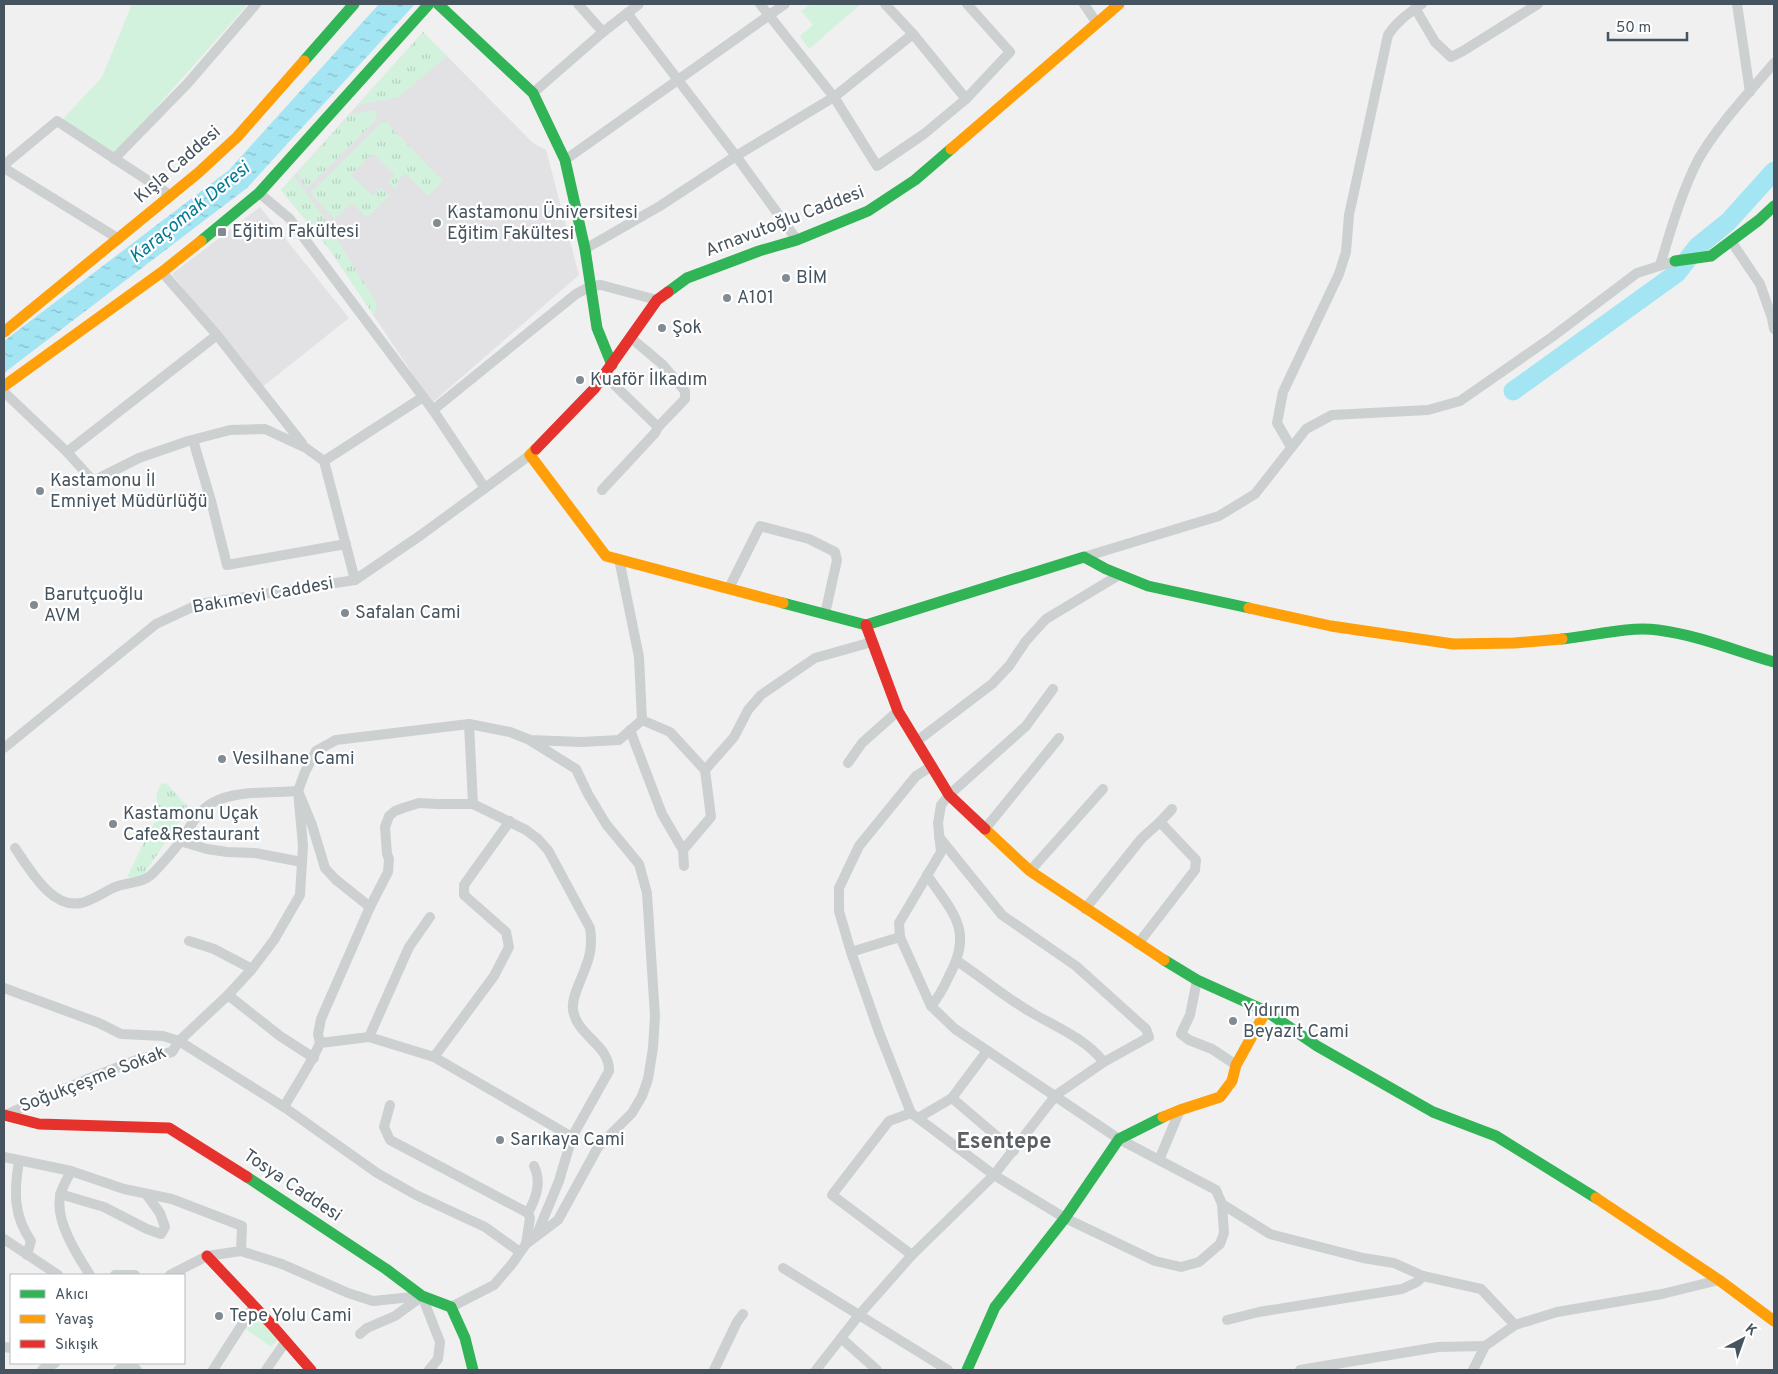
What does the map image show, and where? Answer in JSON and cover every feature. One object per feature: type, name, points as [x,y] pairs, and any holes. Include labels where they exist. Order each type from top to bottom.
[{"type":"street","points":[[114,159],[188,83],[256,4]]},
{"type":"street","name":"Kışla Caddesi","points":[[4,332],[198,173],[237,137],[354,4]]},
{"type":"street","points":[[4,386],[162,272],[259,193],[429,4]]},
{"type":"street","points":[[438,4],[533,93],[565,160],[585,249],[598,328],[612,365]]},
{"type":"street","points":[[578,4],[603,32]]},
{"type":"street","points":[[533,93],[603,32],[639,4]]},
{"type":"street","points":[[760,4],[834,97],[877,166],[924,134],[966,98],[1010,52],[968,4]]},
{"type":"street","points":[[565,160],[768,14],[785,4]]},
{"type":"street","points":[[885,4],[913,34],[966,98]]},
{"type":"street","points":[[1084,4],[1096,22]]},
{"type":"street","name":"Arnavutoğlu Caddesi","points":[[530,455],[594,389],[657,300],[687,278],[759,251],[797,240],[868,211],[915,180],[1119,4]]},
{"type":"street","points":[[1291,447],[1277,423],[1283,392],[1339,274],[1346,252],[1350,215],[1388,35],[1394,25],[1419,6],[1435,42],[1450,56],[1463,51],[1538,4]]},
{"type":"street","points":[[1737,4],[1750,92]]},
{"type":"street","points":[[628,13],[797,240]]},
{"type":"street","points":[[585,249],[660,206],[736,156],[834,97],[913,34]]},
{"type":"street","points":[[1660,265],[1678,207],[1699,160],[1713,137],[1774,63]]},
{"type":"street","points":[[119,239],[4,167],[57,122],[170,196]]},
{"type":"street","points":[[259,193],[289,218],[424,397],[485,488]]},
{"type":"street","points":[[530,455],[606,556],[866,625],[1219,516],[1255,494],[1306,429],[1332,416],[1428,410],[1460,401],[1552,337],[1637,273],[1675,261],[1711,256],[1759,220],[1774,206]]},
{"type":"street","points":[[1731,241],[1760,284],[1774,329]]},
{"type":"street","points":[[162,272],[217,335],[306,448]]},
{"type":"street","points":[[433,410],[576,294],[591,286],[601,285],[657,300]]},
{"type":"street","points":[[68,452],[217,335]]},
{"type":"street","points":[[602,490],[655,433],[658,427],[684,398],[685,390],[662,364],[631,338]]},
{"type":"street","points":[[604,376],[658,427]]},
{"type":"street","points":[[4,392],[68,452],[93,481],[139,458],[230,430],[265,429],[306,448],[324,461],[355,580]]},
{"type":"street","points":[[324,461],[424,397]]},
{"type":"street","points":[[193,440],[227,565],[346,544]]},
{"type":"street","name":"Bakımevi Caddesi","points":[[4,748],[156,624],[199,604],[355,580],[530,455]]},
{"type":"street","points":[[729,588],[760,526],[809,539],[834,552],[837,560],[824,614]]},
{"type":"street","points":[[1084,557],[1119,575],[1148,586],[1331,626],[1453,644],[1514,643],[1624,631],[1657,630],[1688,636],[1774,662]]},
{"type":"street","points":[[619,559],[639,656],[642,720]]},
{"type":"street","points":[[917,741],[992,684],[1010,666],[1026,641],[1046,619],[1119,575]]},
{"type":"street","points":[[866,625],[898,711],[949,795],[1030,871],[1138,944],[1197,980],[1266,1011],[1317,1046],[1433,1112],[1496,1136],[1574,1184],[1719,1280],[1774,1321]]},
{"type":"street","points":[[705,770],[734,737],[748,710],[761,695],[814,658],[872,642]]},
{"type":"street","points":[[932,766],[916,776],[859,846],[839,888],[839,911],[851,952],[879,1032],[914,1116],[994,1174],[1065,1218],[1155,1261],[1181,1267],[1199,1262],[1220,1244],[1224,1233],[1222,1204],[1216,1190],[1120,1139],[954,1029],[931,1006],[900,937],[899,923],[940,852],[938,823],[941,805],[949,795],[1026,726],[1053,689]]},
{"type":"street","points":[[848,763],[862,743],[898,711]]},
{"type":"street","points":[[530,740],[582,742],[620,740],[642,720]]},
{"type":"street","points":[[642,720],[670,732],[705,770],[711,817],[683,850]]},
{"type":"street","points":[[469,724],[473,804]]},
{"type":"street","points":[[370,907],[334,879],[325,868],[312,825],[298,791],[316,751],[336,740],[469,724],[510,732],[530,740],[576,769],[606,824],[639,864],[647,893],[655,1016],[652,1056],[648,1079],[642,1096],[632,1112],[598,1147],[558,1220],[537,1234],[523,1248],[494,1285],[451,1307],[463,1330],[473,1370]]},
{"type":"street","points":[[630,730],[662,814],[683,850],[684,866]]},
{"type":"street","points":[[986,829],[1060,738]]},
{"type":"street","points":[[1030,871],[1103,789]]},
{"type":"street","points":[[14,848],[48,893],[68,903],[79,903],[90,900],[115,887],[148,879],[180,841],[198,813],[210,804],[222,798],[243,794],[298,791]]},
{"type":"street","name":"Soğukçeşme Sokak","points":[[4,1115],[138,1059],[172,1052],[179,1041],[228,995],[252,969],[274,940],[300,895],[302,846],[298,791]]},
{"type":"street","points":[[284,1107],[314,1058],[320,1044],[318,1034],[321,1019],[370,907],[388,872],[389,859],[385,827],[389,816],[395,810],[419,803],[473,804],[510,822],[538,839],[548,850],[590,928],[592,941],[587,964],[575,996],[573,1010],[584,1032],[601,1048],[610,1063],[609,1071],[572,1137],[559,1181],[537,1234]]},
{"type":"street","points":[[1085,909],[1142,838],[1172,809]]},
{"type":"street","points":[[434,1057],[494,976],[509,947],[506,932],[464,895],[464,885],[510,822]]},
{"type":"street","points":[[1138,944],[1195,870],[1196,860],[1160,822]]},
{"type":"street","points":[[816,1370],[859,1315],[912,1255],[994,1174],[1056,1096],[1104,1062],[1149,1037],[1146,1029],[1076,966],[1002,915],[939,837]]},
{"type":"street","points":[[180,841],[207,849],[254,853],[302,862]]},
{"type":"street","points":[[927,875],[954,915],[962,937],[957,961],[938,998],[931,1006]]},
{"type":"street","points":[[369,1037],[409,947],[430,917]]},
{"type":"street","points":[[851,952],[900,937]]},
{"type":"street","points":[[189,942],[214,948],[252,969]]},
{"type":"street","points":[[957,961],[1033,1013],[1069,1032],[1095,1051],[1104,1062]]},
{"type":"street","points":[[1197,980],[1190,1015],[1181,1034],[1189,1040],[1212,1049],[1236,1065]]},
{"type":"street","points":[[4,988],[99,1023],[120,1034],[163,1036],[179,1041],[284,1107],[377,1173],[416,1195],[485,1227],[523,1248]]},
{"type":"street","points":[[228,995],[280,1036],[314,1058]]},
{"type":"street","points":[[967,1370],[995,1307],[1065,1218],[1120,1139],[1180,1110],[1220,1097],[1232,1081],[1236,1065],[1266,1011]]},
{"type":"street","points":[[320,1044],[369,1037],[434,1057],[572,1137]]},
{"type":"street","points":[[912,1255],[832,1195],[889,1121],[914,1116],[952,1098],[987,1051]]},
{"type":"street","points":[[952,1098],[1014,1151]]},
{"type":"street","points":[[390,1105],[384,1127],[390,1140],[528,1213],[530,1218],[523,1248]]},
{"type":"street","points":[[1159,1160],[1180,1110]]},
{"type":"street","name":"Tosya Caddesi","points":[[4,1115],[39,1124],[169,1128],[221,1159],[386,1269],[422,1296],[451,1307]]},
{"type":"street","points":[[4,1157],[70,1171],[124,1189],[172,1199],[242,1226],[241,1251]]},
{"type":"street","points":[[19,1161],[15,1196],[23,1229],[31,1241],[26,1255]]},
{"type":"street","points":[[528,1213],[538,1187],[539,1176],[534,1166]]},
{"type":"street","points":[[70,1171],[60,1194],[61,1212],[66,1232],[89,1274]]},
{"type":"street","points":[[60,1194],[104,1207],[161,1234],[165,1227],[164,1221],[146,1194]]},
{"type":"street","points":[[1222,1204],[1270,1234],[1362,1258],[1394,1263],[1423,1276],[1481,1289],[1515,1325]]},
{"type":"street","points":[[4,1239],[56,1274]]},
{"type":"street","points":[[172,1274],[207,1256],[241,1251],[282,1264],[348,1293],[373,1301],[422,1296]]},
{"type":"street","points":[[207,1256],[311,1370]]},
{"type":"street","points":[[782,1268],[948,1370]]},
{"type":"street","points":[[1227,1320],[1259,1312],[1402,1289],[1417,1282],[1423,1276]]},
{"type":"street","points":[[1473,1370],[1485,1346],[1515,1325],[1557,1312],[1662,1294],[1719,1280]]},
{"type":"street","points":[[360,1334],[367,1328],[395,1316],[422,1296]]},
{"type":"street","points":[[422,1296],[440,1342],[438,1359],[429,1370]]},
{"type":"street","points":[[213,1370],[254,1306]]},
{"type":"street","points":[[714,1370],[737,1322],[744,1314]]},
{"type":"street","points":[[840,1338],[877,1370]]},
{"type":"street","points":[[266,1370],[286,1341]]},
{"type":"street","points":[[1300,1370],[1438,1347],[1485,1346]]},
{"type":"street","points":[[42,1370],[53,1364]]},
{"type":"shaded area","name":"Kastamonu Üniversitesi Eğitim Fakültesi","points":[[423,32],[533,143],[546,150],[579,275],[432,403],[330,250],[281,190]]},
{"type":"shaded area","points":[[260,207],[349,318],[261,388],[172,274]]},
{"type":"green space","points":[[132,4],[248,4],[115,154],[63,119],[102,77]]},
{"type":"green space","points":[[811,4],[861,4],[809,49],[800,36],[813,25],[801,11]]},
{"type":"green space","points":[[423,32],[447,56],[399,97],[358,105]]},
{"type":"green space","points":[[374,110],[378,118],[306,189],[298,172],[349,115]]},
{"type":"green space","points":[[384,120],[443,181],[428,196],[405,173],[396,183],[398,186],[395,190],[388,182],[395,175],[373,153],[351,175],[373,196],[381,188],[389,196],[367,218],[352,203],[335,219],[310,193]]},
{"type":"green space","points":[[294,176],[322,215],[377,304],[374,316],[330,250],[281,190]]},
{"type":"green space","points":[[166,783],[189,808],[169,837],[153,825],[160,813],[157,794],[161,784]]},
{"type":"green space","points":[[153,825],[169,837],[161,849],[146,838]]},
{"type":"green space","points":[[146,838],[161,849],[141,878],[127,877]]},
{"type":"green space","points":[[254,1315],[278,1340],[271,1347],[246,1329]]},
{"type":"water","name":"Karaçomak Deresi","points":[[379,4],[415,4],[247,188],[4,373],[4,341],[229,170]]},
{"type":"waterway","points":[[1513,391],[1677,273],[1697,247],[1728,222],[1774,171]]},
{"type":"traffic: fast","points":[[304,61],[354,4]]},
{"type":"traffic: fast","points":[[201,241],[259,193],[429,4]]},
{"type":"traffic: fast","points":[[438,4],[533,93],[565,160],[585,249],[597,328],[612,365]]},
{"type":"traffic: fast","points":[[668,292],[687,278],[759,251],[797,240],[868,211],[915,180],[951,149]]},
{"type":"traffic: fast","points":[[1675,261],[1711,256],[1759,220],[1774,206]]},
{"type":"traffic: fast","points":[[783,603],[866,625],[1084,557],[1106,569],[1148,586],[1249,608]]},
{"type":"traffic: fast","points":[[1562,639],[1622,630],[1658,630],[1702,639],[1774,662]]},
{"type":"traffic: fast","points":[[1164,960],[1197,980],[1266,1011],[1317,1046],[1433,1112],[1496,1136],[1596,1198]]},
{"type":"traffic: fast","points":[[967,1370],[995,1307],[1065,1218],[1119,1139],[1163,1117]]},
{"type":"traffic: fast","points":[[247,1177],[386,1269],[422,1296],[451,1307],[465,1338],[473,1370]]},
{"type":"traffic: slow","points":[[951,149],[1119,4]]},
{"type":"traffic: slow","points":[[4,332],[198,173],[237,137],[304,61]]},
{"type":"traffic: slow","points":[[4,386],[162,272],[201,241]]},
{"type":"traffic: slow","points":[[536,449],[530,455],[606,556],[783,603]]},
{"type":"traffic: slow","points":[[1249,608],[1331,626],[1453,644],[1514,643],[1562,639]]},
{"type":"traffic: slow","points":[[985,829],[1030,871],[1164,960]]},
{"type":"traffic: slow","points":[[1163,1117],[1220,1097],[1232,1081],[1236,1065],[1266,1011]]},
{"type":"traffic: slow","points":[[1596,1198],[1719,1280],[1774,1321]]},
{"type":"traffic: jam","points":[[536,449],[594,389],[657,300],[668,292]]},
{"type":"traffic: jam","points":[[866,625],[898,711],[949,795],[985,829]]},
{"type":"traffic: jam","points":[[4,1115],[39,1124],[169,1128],[247,1177]]},
{"type":"traffic: jam","points":[[207,1256],[311,1370]]},
{"type":"place","name":"Kastamonu Üniversitesi Eğitim Fakültesi","points":[[437,223]]},
{"type":"place","name":"Eğitim Fakültesi","points":[[222,232]]},
{"type":"place","name":"BİM","points":[[786,278]]},
{"type":"place","name":"A101","points":[[727,298]]},
{"type":"place","name":"Şok","points":[[662,328]]},
{"type":"place","name":"Kuaför İlkadım","points":[[580,380]]},
{"type":"place","name":"Kastamonu İl Emniyet Müdürlüğü","points":[[40,491]]},
{"type":"place","name":"Barutçuoğlu AVM","points":[[34,605]]},
{"type":"place","name":"Safalan Cami","points":[[345,613]]},
{"type":"place","name":"Vesilhane Cami","points":[[222,759]]},
{"type":"place","name":"Kastamonu Uçak Cafe&Restaurant","points":[[113,824]]},
{"type":"place","name":"Yıdırım Beyazıt Cami","points":[[1233,1021]]},
{"type":"place","name":"Sarıkaya Cami","points":[[500,1140]]},
{"type":"place","name":"Tepe Yolu Cami","points":[[219,1316]]},
{"type":"district","name":"Esentepe","points":[[1004,1142]]}]
